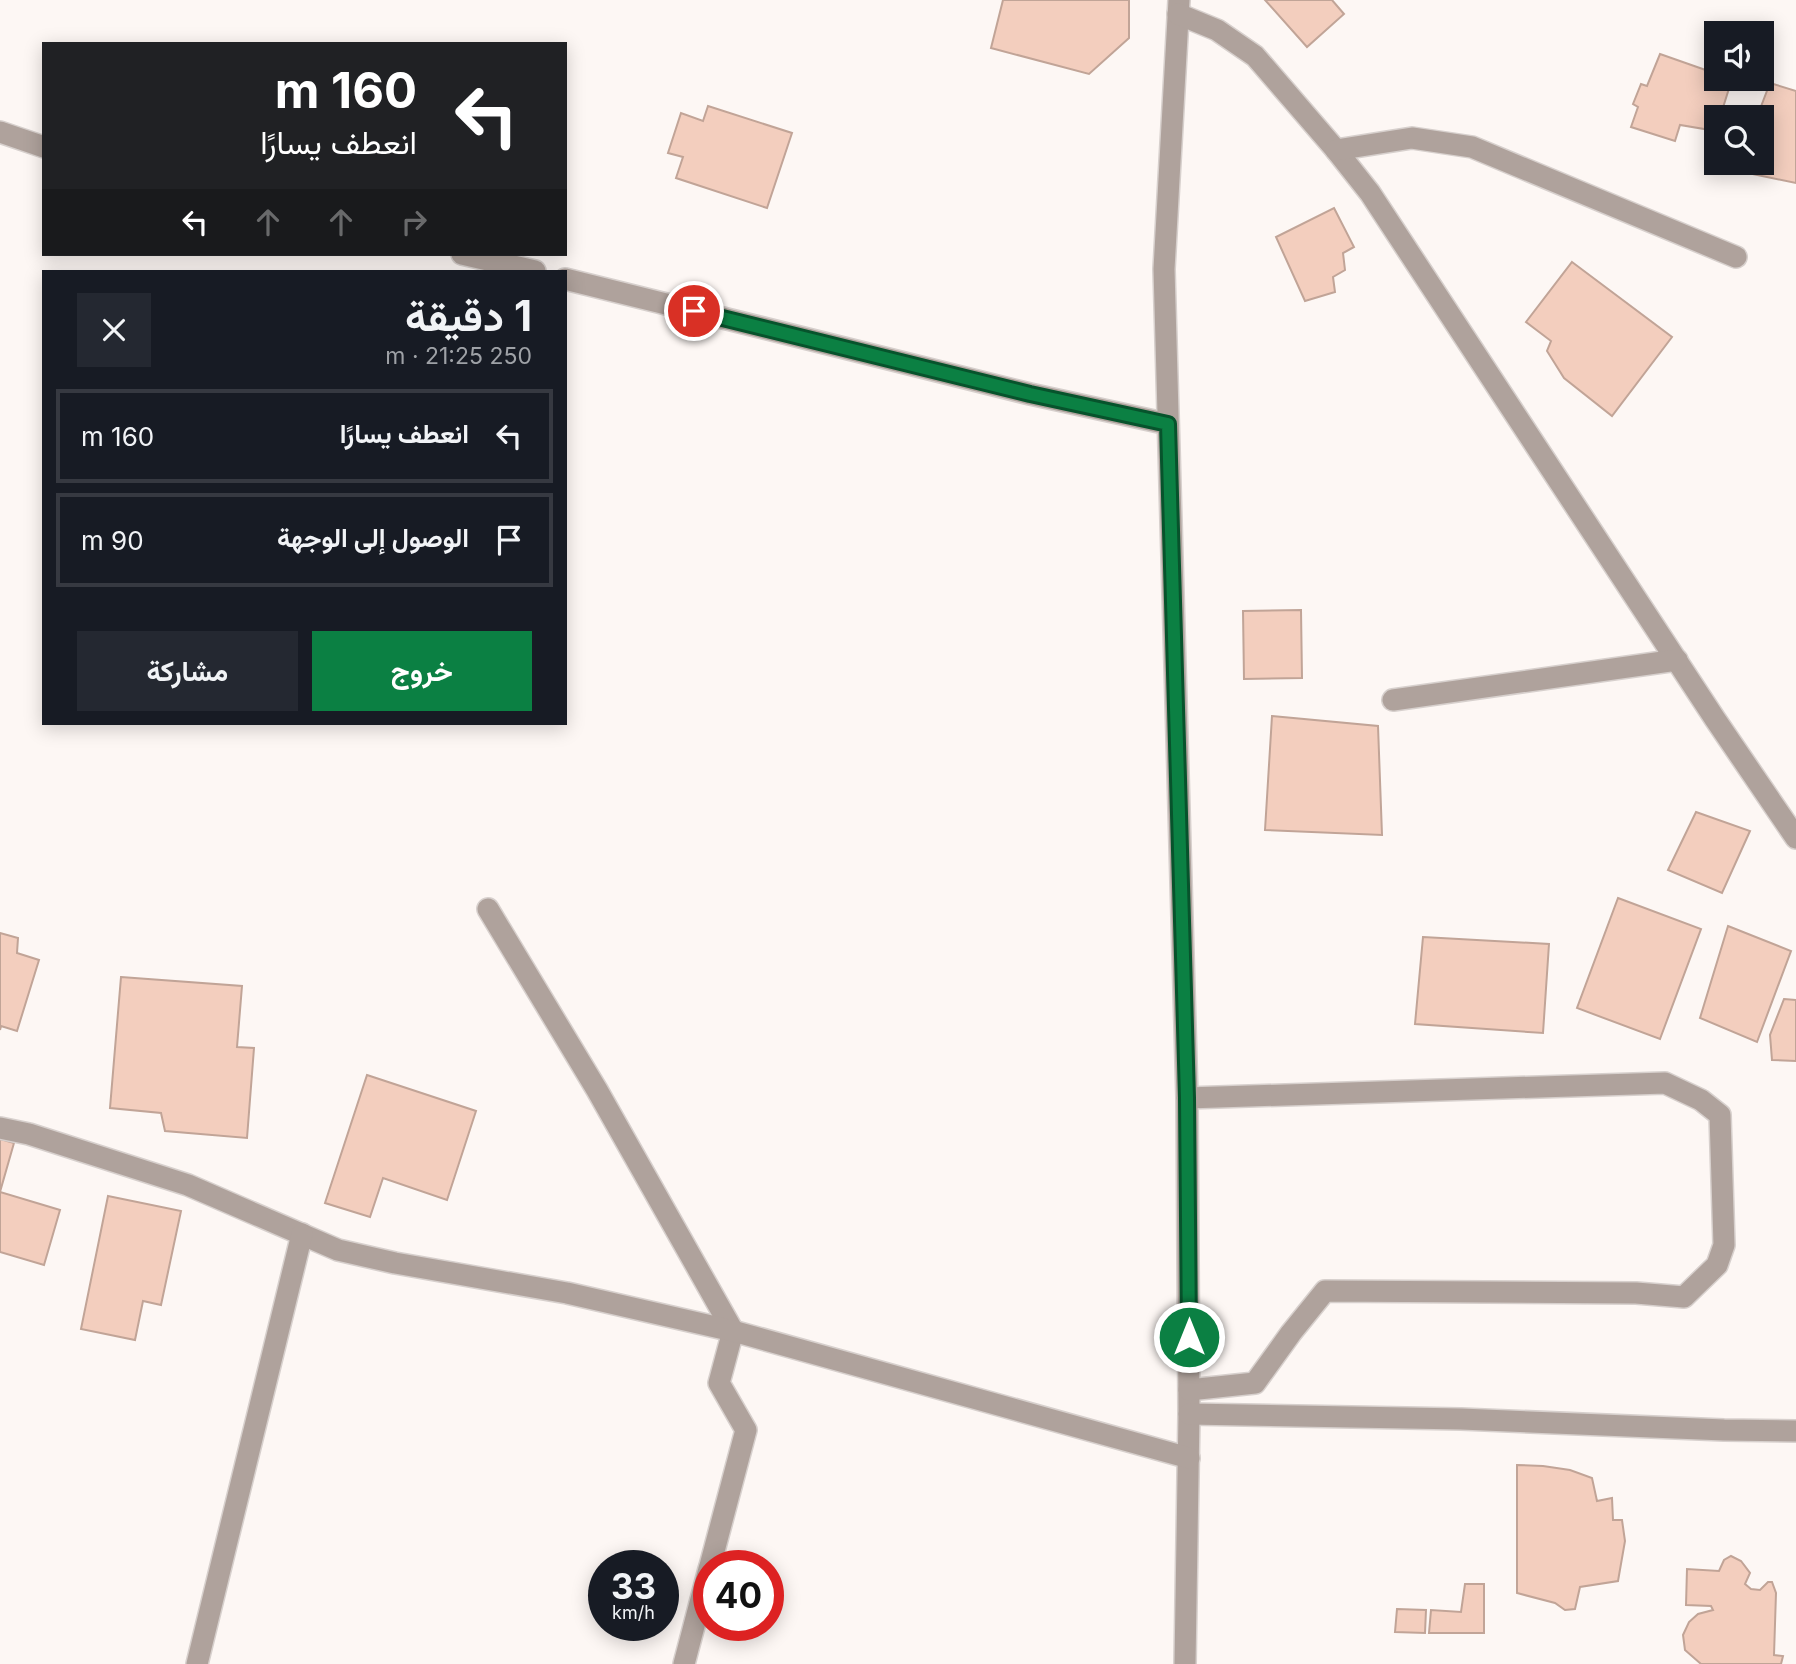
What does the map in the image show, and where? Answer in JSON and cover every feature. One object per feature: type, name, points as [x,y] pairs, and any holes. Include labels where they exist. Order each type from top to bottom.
[{"type":"street","points":[[1185,1664],[1189,1458],[1187,1098],[1164,269],[1178,7],[1255,56],[1370,193],[1796,838]]},
{"type":"street","points":[[0,132],[42,146]]},
{"type":"street","points":[[1336,150],[1412,138],[1472,147],[1736,257]]},
{"type":"street","points":[[471,256],[531,270]]},
{"type":"street","points":[[567,279],[1030,394],[1168,424]]},
{"type":"street","points":[[1393,700],[1677,660]]},
{"type":"street","points":[[488,909],[597,1090],[733,1331],[719,1382],[746,1430],[714,1550]]},
{"type":"street","points":[[1187,1098],[1665,1083],[1701,1100],[1720,1115],[1724,1245],[1717,1265],[1684,1297],[1636,1293],[1325,1291],[1255,1384],[1189,1390]]},
{"type":"street","points":[[0,1128],[29,1134],[188,1185],[338,1250],[395,1263],[567,1293],[733,1331],[1189,1458]]},
{"type":"street","points":[[197,1664],[302,1234]]},
{"type":"street","points":[[1189,1414],[1461,1419],[1796,1431]]},
{"type":"street","points":[[684,1664],[693,1629]]},
{"type":"building","points":[[1003,0],[1129,0],[1129,38],[1089,74],[991,48]]},
{"type":"building","points":[[1265,0],[1332,0],[1344,14],[1307,47]]},
{"type":"building","points":[[1660,54],[1704,69],[1704,91],[1728,91],[1724,105],[1704,105],[1704,129],[1680,125],[1675,141],[1631,127],[1638,107],[1633,104],[1641,84],[1647,86]]},
{"type":"building","points":[[1774,84],[1796,91],[1796,183],[1757,175],[1774,175],[1774,105],[1762,105],[1767,91],[1774,91]]},
{"type":"building","points":[[708,106],[792,133],[767,208],[676,178],[683,157],[668,153],[681,113],[703,121]]},
{"type":"building","points":[[1334,208],[1354,247],[1343,253],[1345,270],[1333,277],[1335,292],[1305,301],[1276,237]]},
{"type":"building","points":[[1572,262],[1672,337],[1612,416],[1564,378],[1547,351],[1551,341],[1526,322]]},
{"type":"building","points":[[1301,610],[1302,678],[1244,679],[1243,611]]},
{"type":"building","points":[[1272,716],[1378,726],[1382,835],[1265,830]]},
{"type":"building","points":[[1696,812],[1750,831],[1722,893],[1668,870]]},
{"type":"building","points":[[1618,898],[1701,929],[1660,1039],[1577,1008]]},
{"type":"building","points":[[1728,926],[1791,951],[1757,1042],[1700,1018]]},
{"type":"building","points":[[0,933],[18,938],[17,953],[39,960],[17,1031],[1,1026],[0,1030]]},
{"type":"building","points":[[1423,937],[1549,944],[1543,1033],[1415,1024]]},
{"type":"building","points":[[121,977],[242,986],[237,1047],[254,1048],[247,1138],[165,1131],[161,1113],[110,1108]]},
{"type":"building","points":[[1784,999],[1796,1000],[1796,1061],[1772,1060],[1770,1035]]},
{"type":"building","points":[[367,1075],[476,1111],[447,1200],[383,1178],[370,1217],[325,1203]]},
{"type":"building","points":[[0,1139],[14,1143],[0,1192]]},
{"type":"building","points":[[0,1192],[60,1210],[44,1265],[0,1252]]},
{"type":"building","points":[[108,1196],[181,1211],[161,1305],[143,1301],[135,1340],[81,1329]]},
{"type":"building","points":[[1517,1465],[1570,1470],[1592,1478],[1597,1501],[1612,1498],[1613,1520],[1622,1520],[1625,1541],[1618,1581],[1580,1587],[1575,1609],[1565,1610],[1555,1603],[1517,1593]]},
{"type":"building","points":[[1731,1556],[1741,1561],[1750,1573],[1745,1584],[1751,1589],[1760,1590],[1768,1582],[1772,1582],[1776,1593],[1774,1655],[1783,1656],[1781,1664],[1701,1664],[1685,1650],[1683,1635],[1689,1622],[1698,1614],[1713,1610],[1711,1606],[1686,1605],[1687,1569],[1719,1571],[1724,1560]]},
{"type":"building","points":[[1465,1584],[1484,1584],[1484,1633],[1429,1633],[1431,1610],[1461,1612]]},
{"type":"building","points":[[1397,1609],[1426,1610],[1425,1633],[1395,1632]]},
{"type":"route","points":[[694,311],[1030,394],[1168,424],[1187,1098],[1189,1337]]}]
